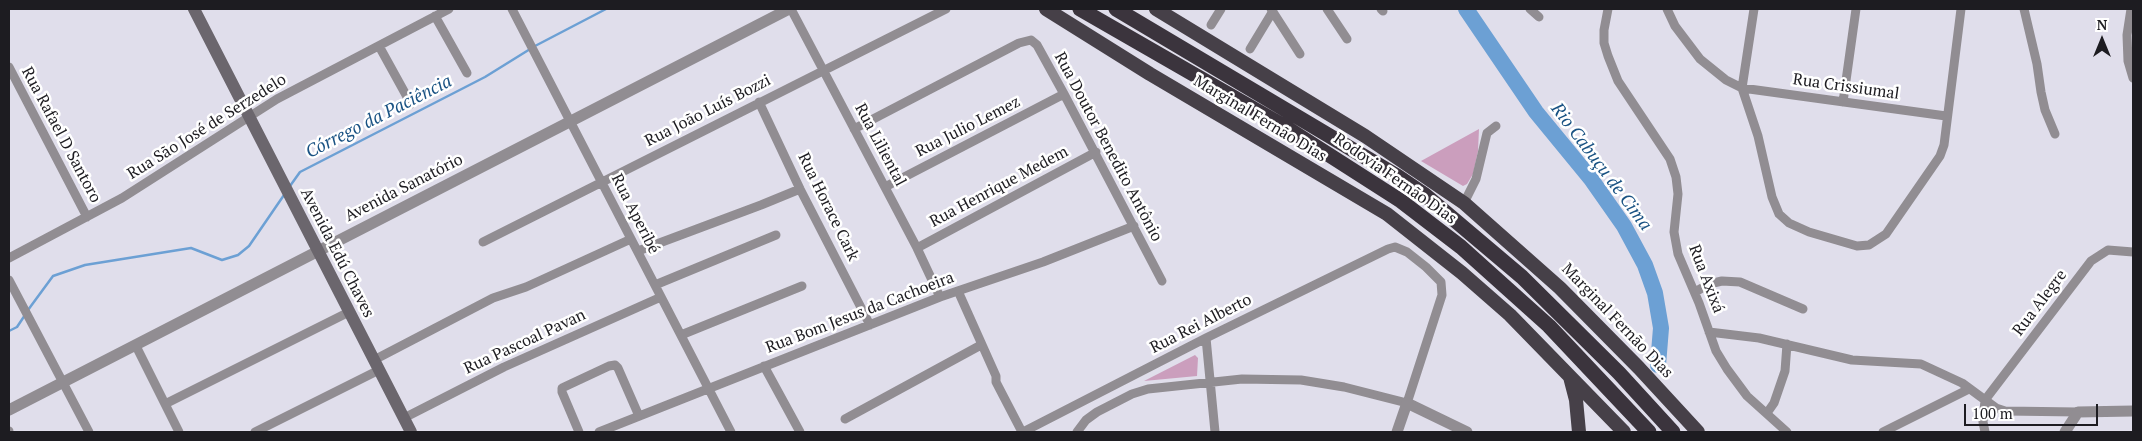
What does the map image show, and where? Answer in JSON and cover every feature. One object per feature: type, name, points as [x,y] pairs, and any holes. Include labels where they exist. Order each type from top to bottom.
[{"type":"highway","name":"Marginal Fernão Dias","points":[[1046,9],[1150,74],[1387,214],[1491,298],[1624,432]]},
{"type":"highway","name":"Rodovia Fernão Dias","points":[[1080,9],[1287,128],[1402,201],[1462,248],[1549,326],[1649,432]]},
{"type":"highway","name":"Rodovia Fernão Dias","points":[[1116,9],[1397,176],[1425,195],[1522,277],[1619,374],[1672,432]]},
{"type":"highway","name":"Marginal Fernão Dias","points":[[1156,9],[1364,136],[1464,203],[1560,288],[1639,368],[1698,432]]},
{"type":"highway","points":[[1570,376],[1576,400],[1579,432]]},
{"type":"main road","name":"Avenida Edú Chaves","points":[[194,9],[411,432]]},
{"type":"street","name":"Rua São José de Serzedelo","points":[[9,258],[122,198],[249,116],[449,9]]},
{"type":"street","name":"Rua Aperibé","points":[[512,9],[731,432]]},
{"type":"street","name":"Rua Liliental","points":[[790,9],[917,248],[940,297]]},
{"type":"street","name":"Avenida Sanatório","points":[[9,410],[570,120],[790,9]]},
{"type":"street","name":"Rua João Luís Bozzi","points":[[483,242],[946,9]]},
{"type":"street","points":[[1211,25],[1221,9]]},
{"type":"street","points":[[1327,9],[1347,39]]},
{"type":"street","points":[[1530,9],[1539,17]]},
{"type":"street","name":"Rua Axixá","points":[[1608,9],[1604,30],[1604,43],[1613,69],[1618,81],[1670,159],[1676,177],[1678,194],[1675,217],[1676,242],[1682,265],[1695,292],[1709,332],[1727,369],[1747,396],[1787,432]]},
{"type":"street","points":[[1667,9],[1675,26],[1700,59],[1726,80],[1742,88]]},
{"type":"street","points":[[1754,9],[1742,88],[1758,136],[1772,197],[1779,214],[1790,223],[1809,232],[1857,246],[1869,245],[1886,234],[1940,156],[1944,145],[1946,116],[1961,9]]},
{"type":"street","points":[[1843,102],[1856,9]]},
{"type":"street","points":[[2024,9],[2037,64],[2041,92],[2055,134]]},
{"type":"street","points":[[2131,9],[2127,35],[2128,61],[2133,78]]},
{"type":"street","points":[[1250,49],[1272,10],[1300,54]]},
{"type":"street","points":[[435,16],[468,73]]},
{"type":"street","name":"Rua Doutor Benedito Antônio","points":[[854,129],[1028,40],[1037,45],[1096,152],[1162,281]]},
{"type":"street","points":[[379,46],[411,104]]},
{"type":"street","name":"Rua Rafael D Santoro","points":[[9,67],[87,217]]},
{"type":"street","name":"Rua Crissiumal","points":[[1742,88],[1946,116]]},
{"type":"street","name":"Rua Julio Lemez","points":[[885,187],[1064,94]]},
{"type":"street","name":"Rua Horace Cark","points":[[759,102],[800,188],[870,325]]},
{"type":"street","points":[[1464,203],[1476,180],[1487,133],[1496,126]]},
{"type":"street","name":"Rua Henrique Medem","points":[[917,248],[1096,152]]},
{"type":"street","points":[[638,251],[761,206],[800,188]]},
{"type":"street","name":"Rua Bom Jesus da Cachoeira","points":[[599,432],[613,430],[639,416],[940,297],[1043,262],[1134,226]]},
{"type":"street","points":[[655,285],[776,236]]},
{"type":"street","points":[[255,432],[493,298],[526,287],[631,239]]},
{"type":"street","name":"Rua Rei Alberto","points":[[1022,432],[1206,338],[1395,247],[1407,252],[1426,267],[1437,277],[1443,289],[1406,403]]},
{"type":"street","name":"Rua Alegre","points":[[1985,400],[2091,261],[2108,250],[2133,252]]},
{"type":"street","points":[[9,280],[89,432]]},
{"type":"street","points":[[1695,292],[1709,284],[1722,281],[1740,282],[1803,310]]},
{"type":"street","points":[[681,335],[802,286]]},
{"type":"street","points":[[958,291],[996,376],[996,382],[1022,432]]},
{"type":"street","name":"Rua Pascoal Pavan","points":[[404,418],[512,363],[661,297]]},
{"type":"street","points":[[165,404],[349,312]]},
{"type":"street","points":[[1709,332],[1760,338],[1852,360],[1921,364],[1950,377],[2005,411],[2133,411]]},
{"type":"street","points":[[1206,338],[1215,432]]},
{"type":"street","points":[[1767,413],[1774,403],[1785,371],[1787,344]]},
{"type":"street","points":[[845,419],[981,345]]},
{"type":"street","points":[[136,346],[179,432]]},
{"type":"street","points":[[579,432],[562,388],[612,365],[618,368],[639,416]]},
{"type":"street","points":[[764,366],[800,432]]},
{"type":"street","points":[[1077,432],[1086,420],[1097,412],[1132,394],[1148,389],[1242,379],[1300,380],[1344,387],[1406,403],[1467,432]]},
{"type":"street","points":[[1883,432],[1970,389]]},
{"type":"street","points":[[1985,400],[1983,422],[1985,432]]},
{"type":"street","points":[[1397,432],[1406,403]]},
{"type":"street","points":[[2065,432],[2078,412]]},
{"type":"shaded area","points":[[1479,129],[1478,151],[1473,174],[1467,184],[1463,186],[1421,161]]},
{"type":"shaded area","points":[[1195,355],[1198,358],[1197,376],[1144,381]]},
{"type":"waterway","name":"Córrego da Paciência","points":[[290,186],[300,172],[485,77],[535,46],[606,9]]},
{"type":"waterway","name":"Rio Cabuçu de Cima","points":[[1466,9],[1536,112],[1591,179],[1624,226],[1645,265],[1655,293],[1661,328],[1658,365]]},
{"type":"waterway","name":"Córrego da Paciência","points":[[28,310],[53,276],[85,265],[191,248],[222,260],[238,255],[249,246],[284,195]]},
{"type":"waterway","name":"Córrego da Paciência","points":[[9,331],[17,327],[25,315]]}]
